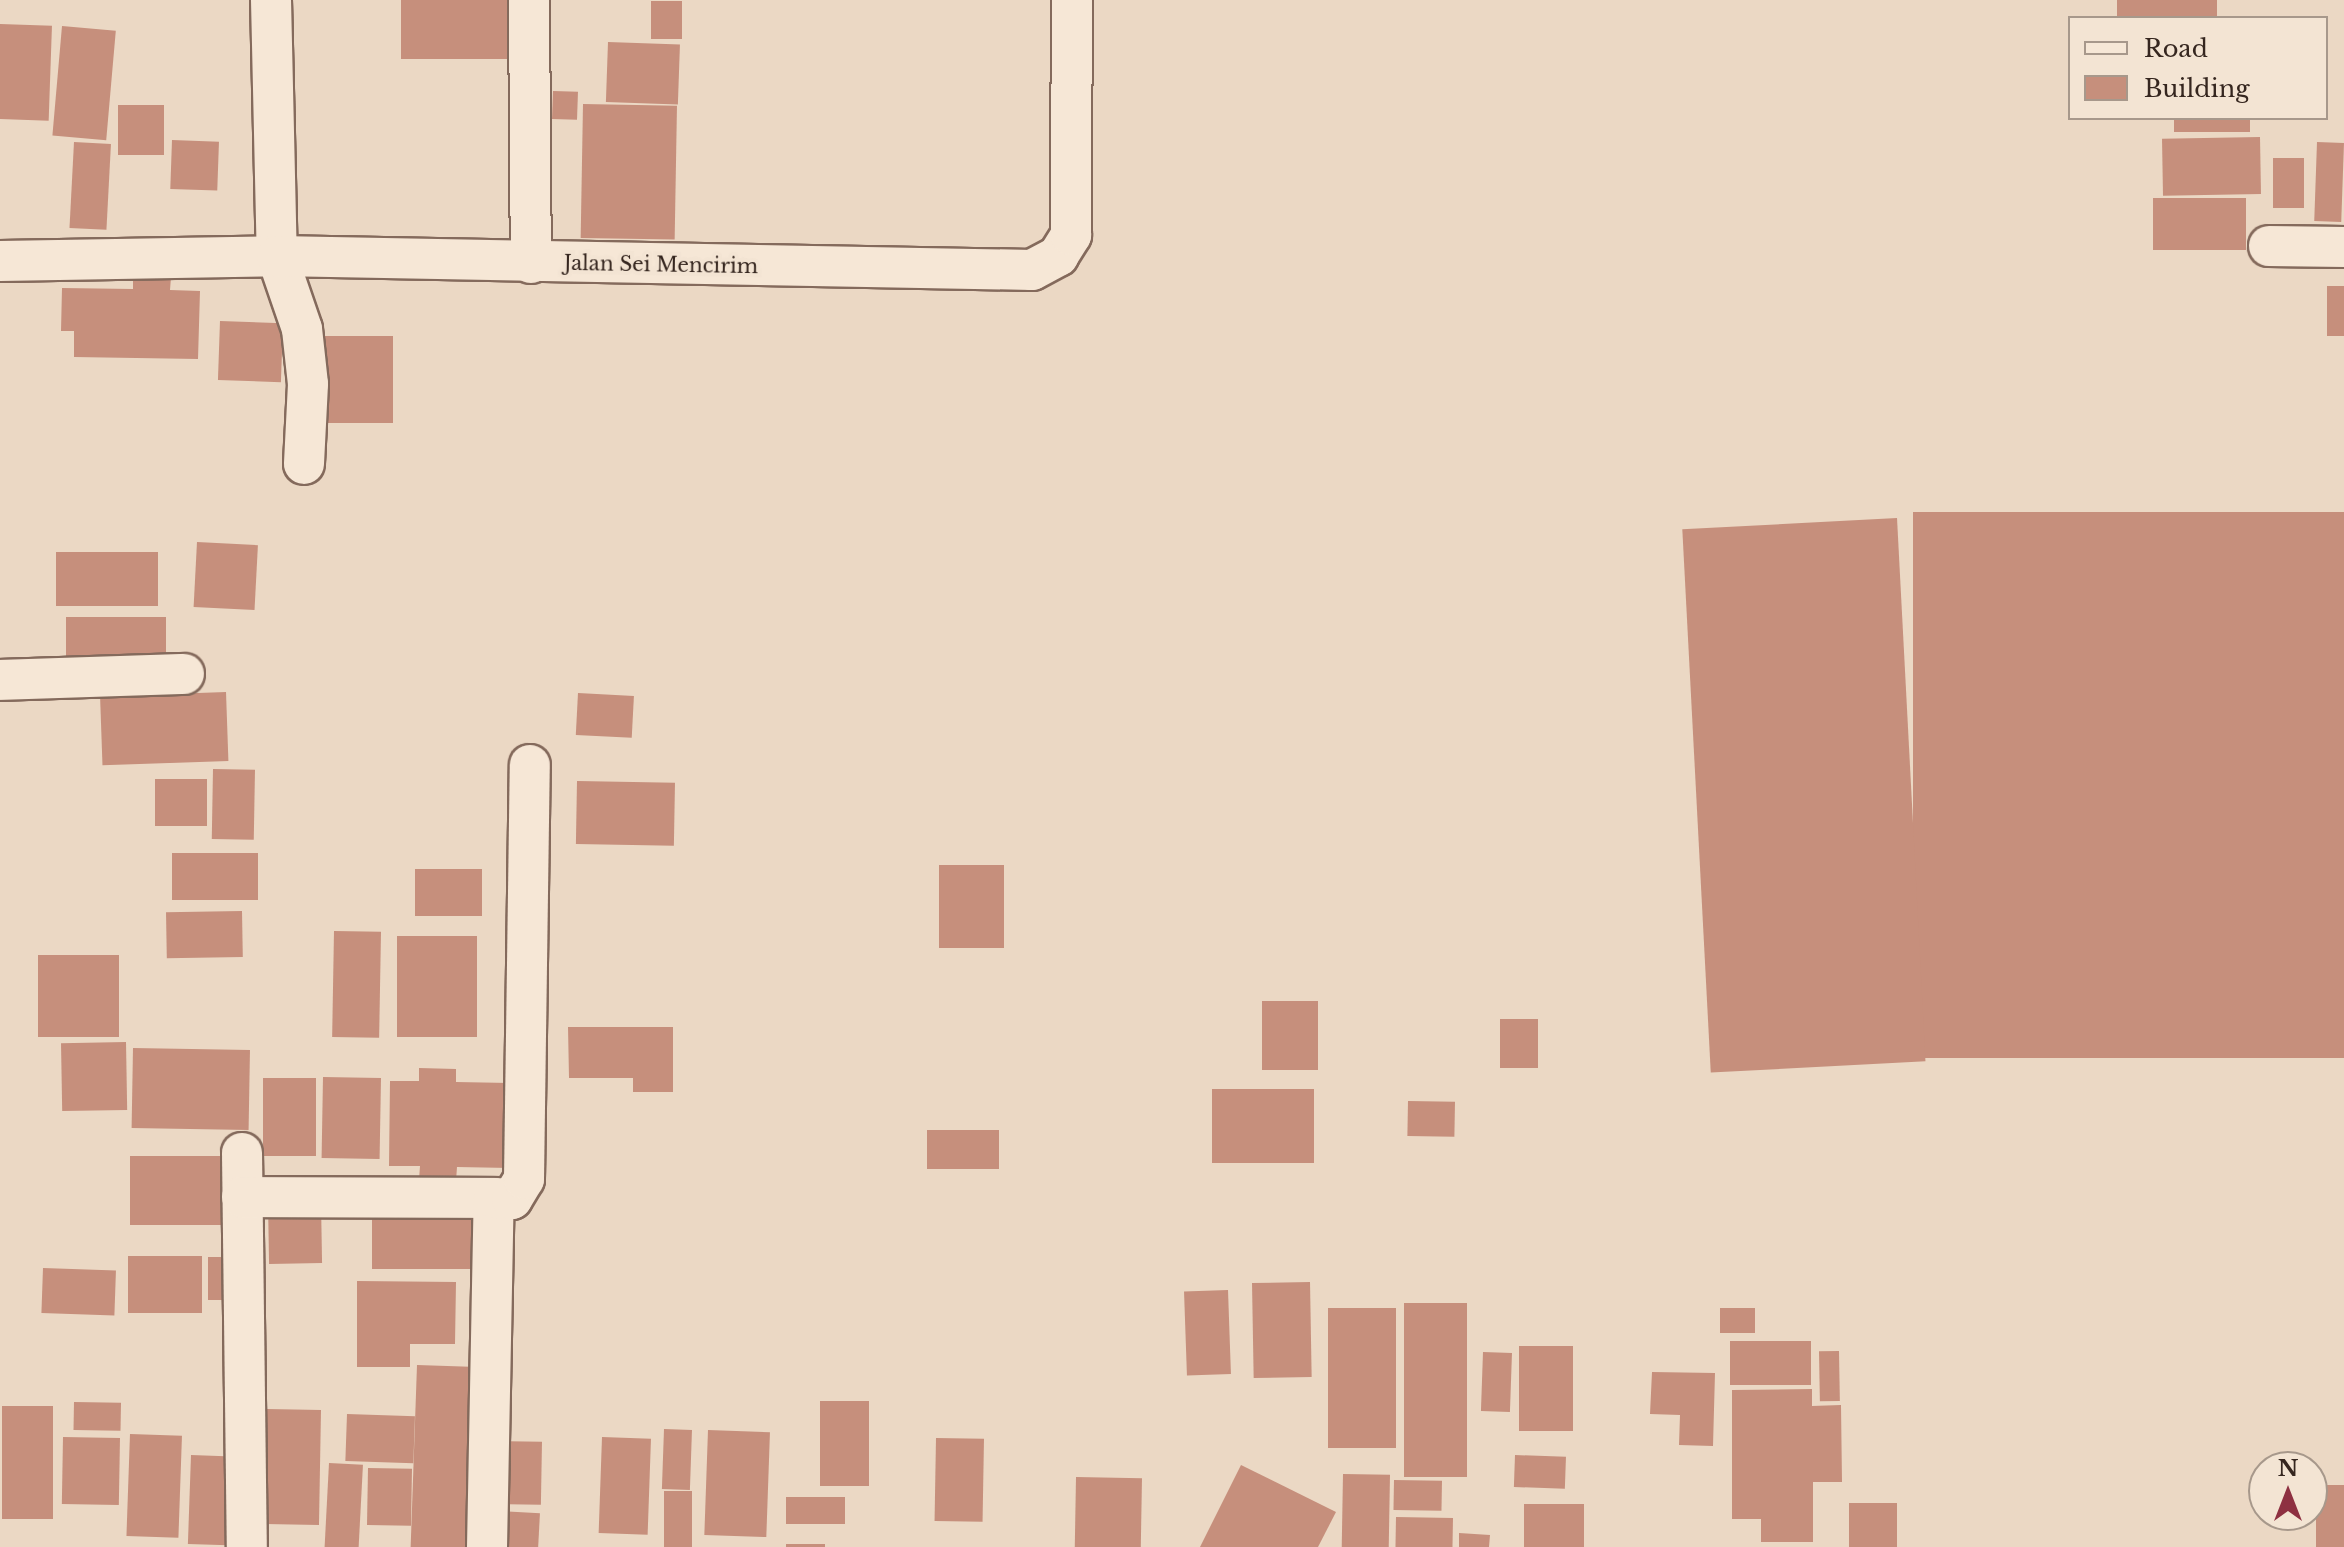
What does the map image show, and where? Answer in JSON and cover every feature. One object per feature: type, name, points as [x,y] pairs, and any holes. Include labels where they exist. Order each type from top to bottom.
[{"type":"street","points":[[271,0],[277,256],[302,329],[308,384],[304,464]]},
{"type":"street","points":[[529,0],[531,263]]},
{"type":"street","name":"Jalan Sei Mencirim","points":[[0,261],[277,256],[1032,270],[1065,249],[1071,235],[1072,0]]},
{"type":"street","points":[[2269,246],[2344,247]]},
{"type":"street","points":[[0,680],[184,674]]},
{"type":"street","points":[[242,1197],[512,1199],[524,1179],[530,765]]},
{"type":"street","points":[[242,1153],[247,1547]]},
{"type":"street","points":[[487,1547],[494,1198]]},
{"type":"building","points":[[401,0],[514,0],[514,59],[401,59]]},
{"type":"building","points":[[2117,0],[2217,0],[2217,16],[2117,16]]},
{"type":"building","points":[[651,1],[682,1],[682,39],[651,39]]},
{"type":"building","points":[[0,24],[52,26],[49,121],[0,119]]},
{"type":"building","points":[[62,26],[116,31],[106,140],[52,136]]},
{"type":"building","points":[[608,42],[680,45],[678,104],[606,102]]},
{"type":"building","points":[[553,91],[578,92],[577,120],[552,119]]},
{"type":"building","points":[[583,104],[677,106],[675,240],[581,238]]},
{"type":"building","points":[[118,105],[164,105],[164,155],[118,155]]},
{"type":"building","points":[[2174,120],[2250,120],[2250,132],[2174,132]]},
{"type":"building","points":[[2260,137],[2261,194],[2163,196],[2162,139]]},
{"type":"building","points":[[172,140],[219,142],[217,191],[170,189]]},
{"type":"building","points":[[74,142],[111,144],[106,230],[69,228]]},
{"type":"building","points":[[2317,142],[2344,143],[2341,222],[2314,221]]},
{"type":"building","points":[[2273,158],[2304,158],[2304,208],[2273,208]]},
{"type":"building","points":[[2153,198],[2246,198],[2246,250],[2153,250]]},
{"type":"building","points":[[133,276],[171,277],[170,290],[200,291],[198,359],[74,357],[74,331],[61,331],[62,288],[133,289]]},
{"type":"building","points":[[2327,286],[2344,286],[2344,336],[2327,336]]},
{"type":"building","points":[[220,321],[283,323],[281,382],[218,380]]},
{"type":"building","points":[[323,336],[393,336],[393,423],[323,423]]},
{"type":"building","points":[[1913,512],[2344,512],[2344,1058],[1913,1058]]},
{"type":"building","points":[[1897,518],[1925,1061],[1711,1073],[1682,529]]},
{"type":"building","points":[[197,542],[258,545],[255,610],[194,607]]},
{"type":"building","points":[[56,552],[158,552],[158,606],[56,606]]},
{"type":"building","points":[[66,617],[166,617],[166,668],[66,668]]},
{"type":"building","points":[[226,692],[228,761],[102,765],[100,696]]},
{"type":"building","points":[[578,693],[634,696],[632,738],[576,735]]},
{"type":"building","points":[[213,769],[255,770],[254,840],[212,839]]},
{"type":"building","points":[[155,779],[207,779],[207,826],[155,826]]},
{"type":"building","points":[[577,781],[675,783],[674,846],[576,844]]},
{"type":"building","points":[[172,853],[258,853],[258,900],[172,900]]},
{"type":"building","points":[[939,865],[1004,865],[1004,948],[939,948]]},
{"type":"building","points":[[415,869],[482,869],[482,916],[415,916]]},
{"type":"building","points":[[242,911],[243,957],[167,958],[166,912]]},
{"type":"building","points":[[334,931],[381,932],[379,1038],[332,1037]]},
{"type":"building","points":[[397,936],[477,936],[477,1037],[397,1037]]},
{"type":"building","points":[[38,955],[119,955],[119,1037],[38,1037]]},
{"type":"building","points":[[1262,1001],[1318,1001],[1318,1070],[1262,1070]]},
{"type":"building","points":[[1500,1019],[1538,1019],[1538,1068],[1500,1068]]},
{"type":"building","points":[[568,1027],[673,1027],[673,1092],[633,1092],[633,1078],[569,1078]]},
{"type":"building","points":[[126,1042],[127,1110],[62,1111],[61,1043]]},
{"type":"building","points":[[133,1048],[250,1050],[249,1130],[132,1128]]},
{"type":"building","points":[[419,1068],[456,1069],[456,1082],[515,1083],[515,1168],[457,1167],[456,1181],[419,1180],[420,1166],[389,1166],[390,1081],[419,1081]]},
{"type":"building","points":[[323,1077],[381,1078],[380,1159],[322,1158]]},
{"type":"building","points":[[263,1078],[316,1078],[316,1156],[263,1156]]},
{"type":"building","points":[[1212,1089],[1314,1089],[1314,1163],[1212,1163]]},
{"type":"building","points":[[1408,1101],[1455,1102],[1454,1137],[1407,1136]]},
{"type":"building","points":[[927,1130],[999,1130],[999,1169],[927,1169]]},
{"type":"building","points":[[130,1156],[228,1156],[228,1225],[130,1225]]},
{"type":"building","points":[[321,1202],[322,1263],[269,1264],[268,1203]]},
{"type":"building","points":[[372,1210],[477,1210],[477,1269],[372,1269]]},
{"type":"building","points":[[128,1256],[202,1256],[202,1313],[128,1313]]},
{"type":"building","points":[[208,1257],[235,1257],[235,1300],[208,1300]]},
{"type":"building","points":[[43,1268],[116,1271],[114,1316],[41,1313]]},
{"type":"building","points":[[357,1281],[456,1282],[455,1344],[410,1344],[410,1367],[357,1367]]},
{"type":"building","points":[[1310,1282],[1312,1377],[1254,1378],[1252,1283]]},
{"type":"building","points":[[1228,1290],[1231,1374],[1187,1375],[1184,1292]]},
{"type":"building","points":[[1404,1303],[1467,1303],[1467,1477],[1404,1477]]},
{"type":"building","points":[[1328,1308],[1396,1308],[1396,1448],[1328,1448]]},
{"type":"building","points":[[1720,1308],[1755,1308],[1755,1333],[1720,1333]]},
{"type":"building","points":[[1730,1341],[1811,1341],[1811,1385],[1730,1385]]},
{"type":"building","points":[[1519,1346],[1573,1346],[1573,1431],[1519,1431]]},
{"type":"building","points":[[1819,1351],[1839,1351],[1840,1401],[1820,1401]]},
{"type":"building","points":[[1483,1352],[1512,1353],[1510,1412],[1481,1411]]},
{"type":"building","points":[[417,1365],[485,1367],[479,1547],[411,1547]]},
{"type":"building","points":[[1652,1372],[1715,1373],[1713,1446],[1679,1445],[1680,1415],[1650,1414]]},
{"type":"building","points":[[1812,1389],[1812,1406],[1841,1405],[1842,1482],[1813,1482],[1813,1542],[1761,1542],[1761,1519],[1732,1519],[1732,1390]]},
{"type":"building","points":[[820,1401],[869,1401],[869,1486],[820,1486]]},
{"type":"building","points":[[74,1402],[121,1403],[121,1431],[74,1430]]},
{"type":"building","points":[[2,1406],[53,1406],[53,1519],[2,1519]]},
{"type":"building","points":[[267,1409],[321,1410],[319,1525],[265,1524]]},
{"type":"building","points":[[347,1414],[415,1416],[413,1463],[345,1461]]},
{"type":"building","points":[[664,1429],[692,1430],[690,1490],[662,1489]]},
{"type":"building","points":[[708,1430],[770,1432],[766,1537],[704,1535]]},
{"type":"building","points":[[130,1434],[182,1436],[178,1538],[126,1536]]},
{"type":"building","points":[[63,1437],[120,1438],[119,1505],[62,1504]]},
{"type":"building","points":[[602,1437],[651,1439],[648,1535],[599,1533]]},
{"type":"building","points":[[936,1438],[984,1439],[983,1522],[935,1521]]},
{"type":"building","points":[[500,1441],[542,1442],[541,1505],[499,1504]]},
{"type":"building","points":[[191,1455],[239,1457],[236,1546],[188,1544]]},
{"type":"building","points":[[1515,1455],[1566,1457],[1565,1489],[1514,1487]]},
{"type":"building","points":[[329,1463],[363,1465],[359,1547],[325,1547]]},
{"type":"building","points":[[1241,1465],[1336,1512],[1318,1547],[1200,1547]]},
{"type":"building","points":[[368,1468],[412,1469],[411,1526],[367,1525]]},
{"type":"building","points":[[1343,1474],[1390,1475],[1389,1547],[1342,1547]]},
{"type":"building","points":[[1076,1477],[1142,1478],[1141,1547],[1075,1547]]},
{"type":"building","points":[[1394,1480],[1442,1481],[1441,1511],[1393,1510]]},
{"type":"building","points":[[2328,1485],[2344,1485],[2344,1547],[2316,1547],[2316,1531],[2328,1531]]},
{"type":"building","points":[[664,1491],[692,1491],[692,1547],[664,1547]]},
{"type":"building","points":[[786,1497],[845,1497],[845,1524],[786,1524]]},
{"type":"building","points":[[1849,1503],[1897,1503],[1897,1547],[1849,1547]]},
{"type":"building","points":[[1524,1504],[1584,1504],[1584,1547],[1524,1547]]},
{"type":"building","points":[[498,1511],[540,1513],[538,1547],[496,1547]]},
{"type":"building","points":[[1396,1517],[1453,1518],[1452,1547],[1395,1547]]},
{"type":"building","points":[[1459,1533],[1490,1535],[1489,1547],[1459,1547]]},
{"type":"building","points":[[786,1544],[825,1544],[825,1547],[786,1547]]}]
